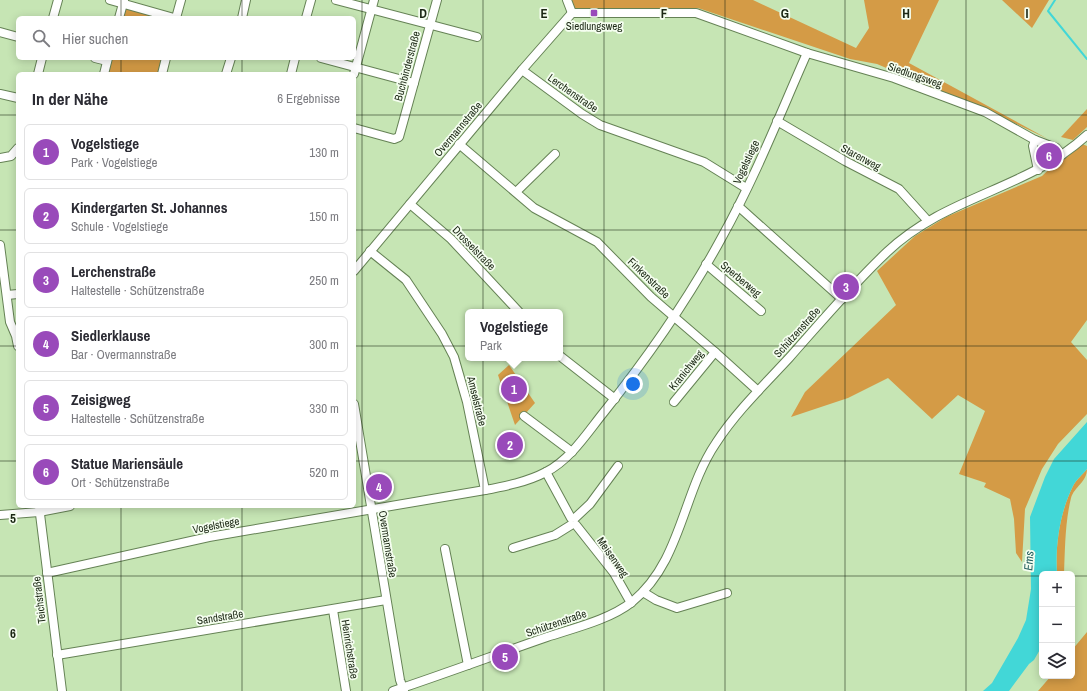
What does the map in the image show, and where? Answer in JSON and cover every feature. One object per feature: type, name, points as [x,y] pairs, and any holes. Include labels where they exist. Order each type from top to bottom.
[{"type":"street","points":[[54,16],[58,0]]},
{"type":"street","points":[[110,0],[123,2],[168,16]]},
{"type":"street","points":[[176,16],[181,0]]},
{"type":"street","points":[[242,16],[246,0]]},
{"type":"street","points":[[307,16],[311,0]]},
{"type":"street","points":[[336,0],[478,38]]},
{"type":"street","points":[[355,71],[374,0]]},
{"type":"street","name":"Buchbinderstraße","points":[[356,129],[394,139],[399,137],[436,0]]},
{"type":"street","points":[[567,0],[572,13]]},
{"type":"street","points":[[120,16],[123,2]]},
{"type":"street","name":"Siedlungsweg","points":[[572,13],[696,13],[807,53],[894,78],[985,112],[1035,140],[1056,148],[1062,155]]},
{"type":"street","name":"Overmannstraße","points":[[356,268],[459,144],[572,13]]},
{"type":"street","points":[[0,32],[16,36]]},
{"type":"street","name":"Vogelstiege","points":[[47,573],[209,537],[485,490],[523,482],[546,472],[572,452],[614,399],[674,316],[706,264],[738,206],[807,53]]},
{"type":"street","points":[[38,72],[42,60]]},
{"type":"street","points":[[104,72],[107,60]]},
{"type":"street","points":[[162,72],[166,60]]},
{"type":"street","points":[[227,72],[230,60]]},
{"type":"street","points":[[292,72],[294,60]]},
{"type":"street","points":[[326,60],[355,71],[414,83]]},
{"type":"street","name":"Lerchenstraße","points":[[522,70],[582,114],[600,125],[704,162],[746,188]]},
{"type":"street","points":[[0,94],[16,98]]},
{"type":"street","name":"Starenweg","points":[[777,121],[845,161],[898,189],[927,220]]},
{"type":"street","name":"Schützenstraße","points":[[393,691],[403,689],[598,620],[630,603],[653,582],[667,560],[700,472],[707,458],[733,420],[842,299],[902,238],[927,220],[980,194],[1038,170],[1062,155],[1087,135]]},
{"type":"street","points":[[1035,140],[1033,146],[1038,170]]},
{"type":"street","name":"Finkenstraße","points":[[459,144],[534,208],[597,242],[651,297],[715,352],[758,392]]},
{"type":"street","points":[[0,158],[10,156],[16,150]]},
{"type":"street","points":[[516,192],[555,154]]},
{"type":"street","name":"Drosselstraße","points":[[410,204],[451,239],[516,309]]},
{"type":"street","points":[[738,206],[842,299]]},
{"type":"street","points":[[0,245],[10,322],[16,336]]},
{"type":"street","name":"Amselstraße","points":[[370,251],[406,280],[442,334],[454,357],[467,402],[485,490]]},
{"type":"street","name":"Sperberweg","points":[[706,264],[761,311]]},
{"type":"street","points":[[7,295],[16,294]]},
{"type":"street","name":"Kranichweg","points":[[674,402],[715,352]]},
{"type":"street","points":[[563,358],[614,399]]},
{"type":"street","points":[[524,416],[572,452]]},
{"type":"street","name":"Overmannstraße","points":[[356,422],[386,600],[403,689]]},
{"type":"street","points":[[513,548],[555,535],[573,521],[590,504],[618,466]]},
{"type":"street","name":"Meisenweg","points":[[546,472],[573,521],[614,573],[630,603]]},
{"type":"street","points":[[19,514],[27,508]]},
{"type":"street","points":[[0,515],[19,514],[49,508]]},
{"type":"street","name":"Teichstraße","points":[[39,509],[62,691]]},
{"type":"street","points":[[445,549],[468,665]]},
{"type":"street","points":[[643,592],[656,600],[677,608],[727,593]]},
{"type":"street","name":"Sandstraße","points":[[57,655],[386,600]]},
{"type":"street","name":"Heinrichstraße","points":[[333,610],[346,691]]},
{"type":"shaded area","points":[[572,0],[753,0],[856,48],[869,28],[864,0],[939,0],[909,63],[1048,139],[1004,118],[877,64],[850,59],[698,8],[574,12]]},
{"type":"shaded area","points":[[1002,0],[1049,0],[1032,28]]},
{"type":"shaded area","points":[[125,7],[159,16],[122,16]]},
{"type":"shaded area","points":[[110,60],[162,60],[160,72],[106,72]]},
{"type":"shaded area","points":[[1087,109],[1087,127],[1073,140],[1061,137]]},
{"type":"shaded area","points":[[1042,141],[1062,155],[1038,170],[1037,146]]},
{"type":"shaded area","points":[[1080,143],[1087,146],[1087,320],[1071,342],[1087,360],[1087,414],[1058,444],[1042,469],[1025,509],[1022,562],[1016,553],[1014,519],[1010,499],[984,487],[986,483],[959,474],[985,411],[958,395],[932,419],[888,378],[848,398],[791,417],[805,392],[896,305],[877,271],[915,236],[946,217],[1042,176]]},
{"type":"shaded area","points":[[509,365],[535,403],[515,425],[498,375]]},
{"type":"shaded area","points":[[1087,469],[1083,481],[1071,498],[1066,526],[1064,571],[1057,571],[1059,529],[1068,496],[1078,479]]},
{"type":"shaded area","points":[[1087,632],[1087,691],[1038,691],[1048,679],[1075,679],[1075,646]]},
{"type":"water","points":[[1087,422],[1087,469],[1074,484],[1068,496],[1059,529],[1057,571],[1039,571],[1039,651],[1034,660],[1029,664],[1009,691],[983,691],[992,683],[1018,638],[1026,620],[1031,589],[1030,517],[1045,477],[1054,459]]},
{"type":"waterway","points":[[1055,0],[1048,11],[1087,59]]},
{"type":"place","name":"Siedlungsweg","points":[[594,13]]},
{"type":"place","name":"Statue Mariensäule","points":[[1049,156]]},
{"type":"place","name":"Lerchenstraße","points":[[846,287]]},
{"type":"place","name":"Vogelstiege","points":[[514,389]]},
{"type":"place","name":"Kindergarten St. Johannes","points":[[510,445]]},
{"type":"place","name":"Siedlerklause","points":[[379,487]]},
{"type":"place","name":"Zeisigweg","points":[[505,657]]},
{"type":"water label","name":"Ems","points":[[1029,561]]}]
